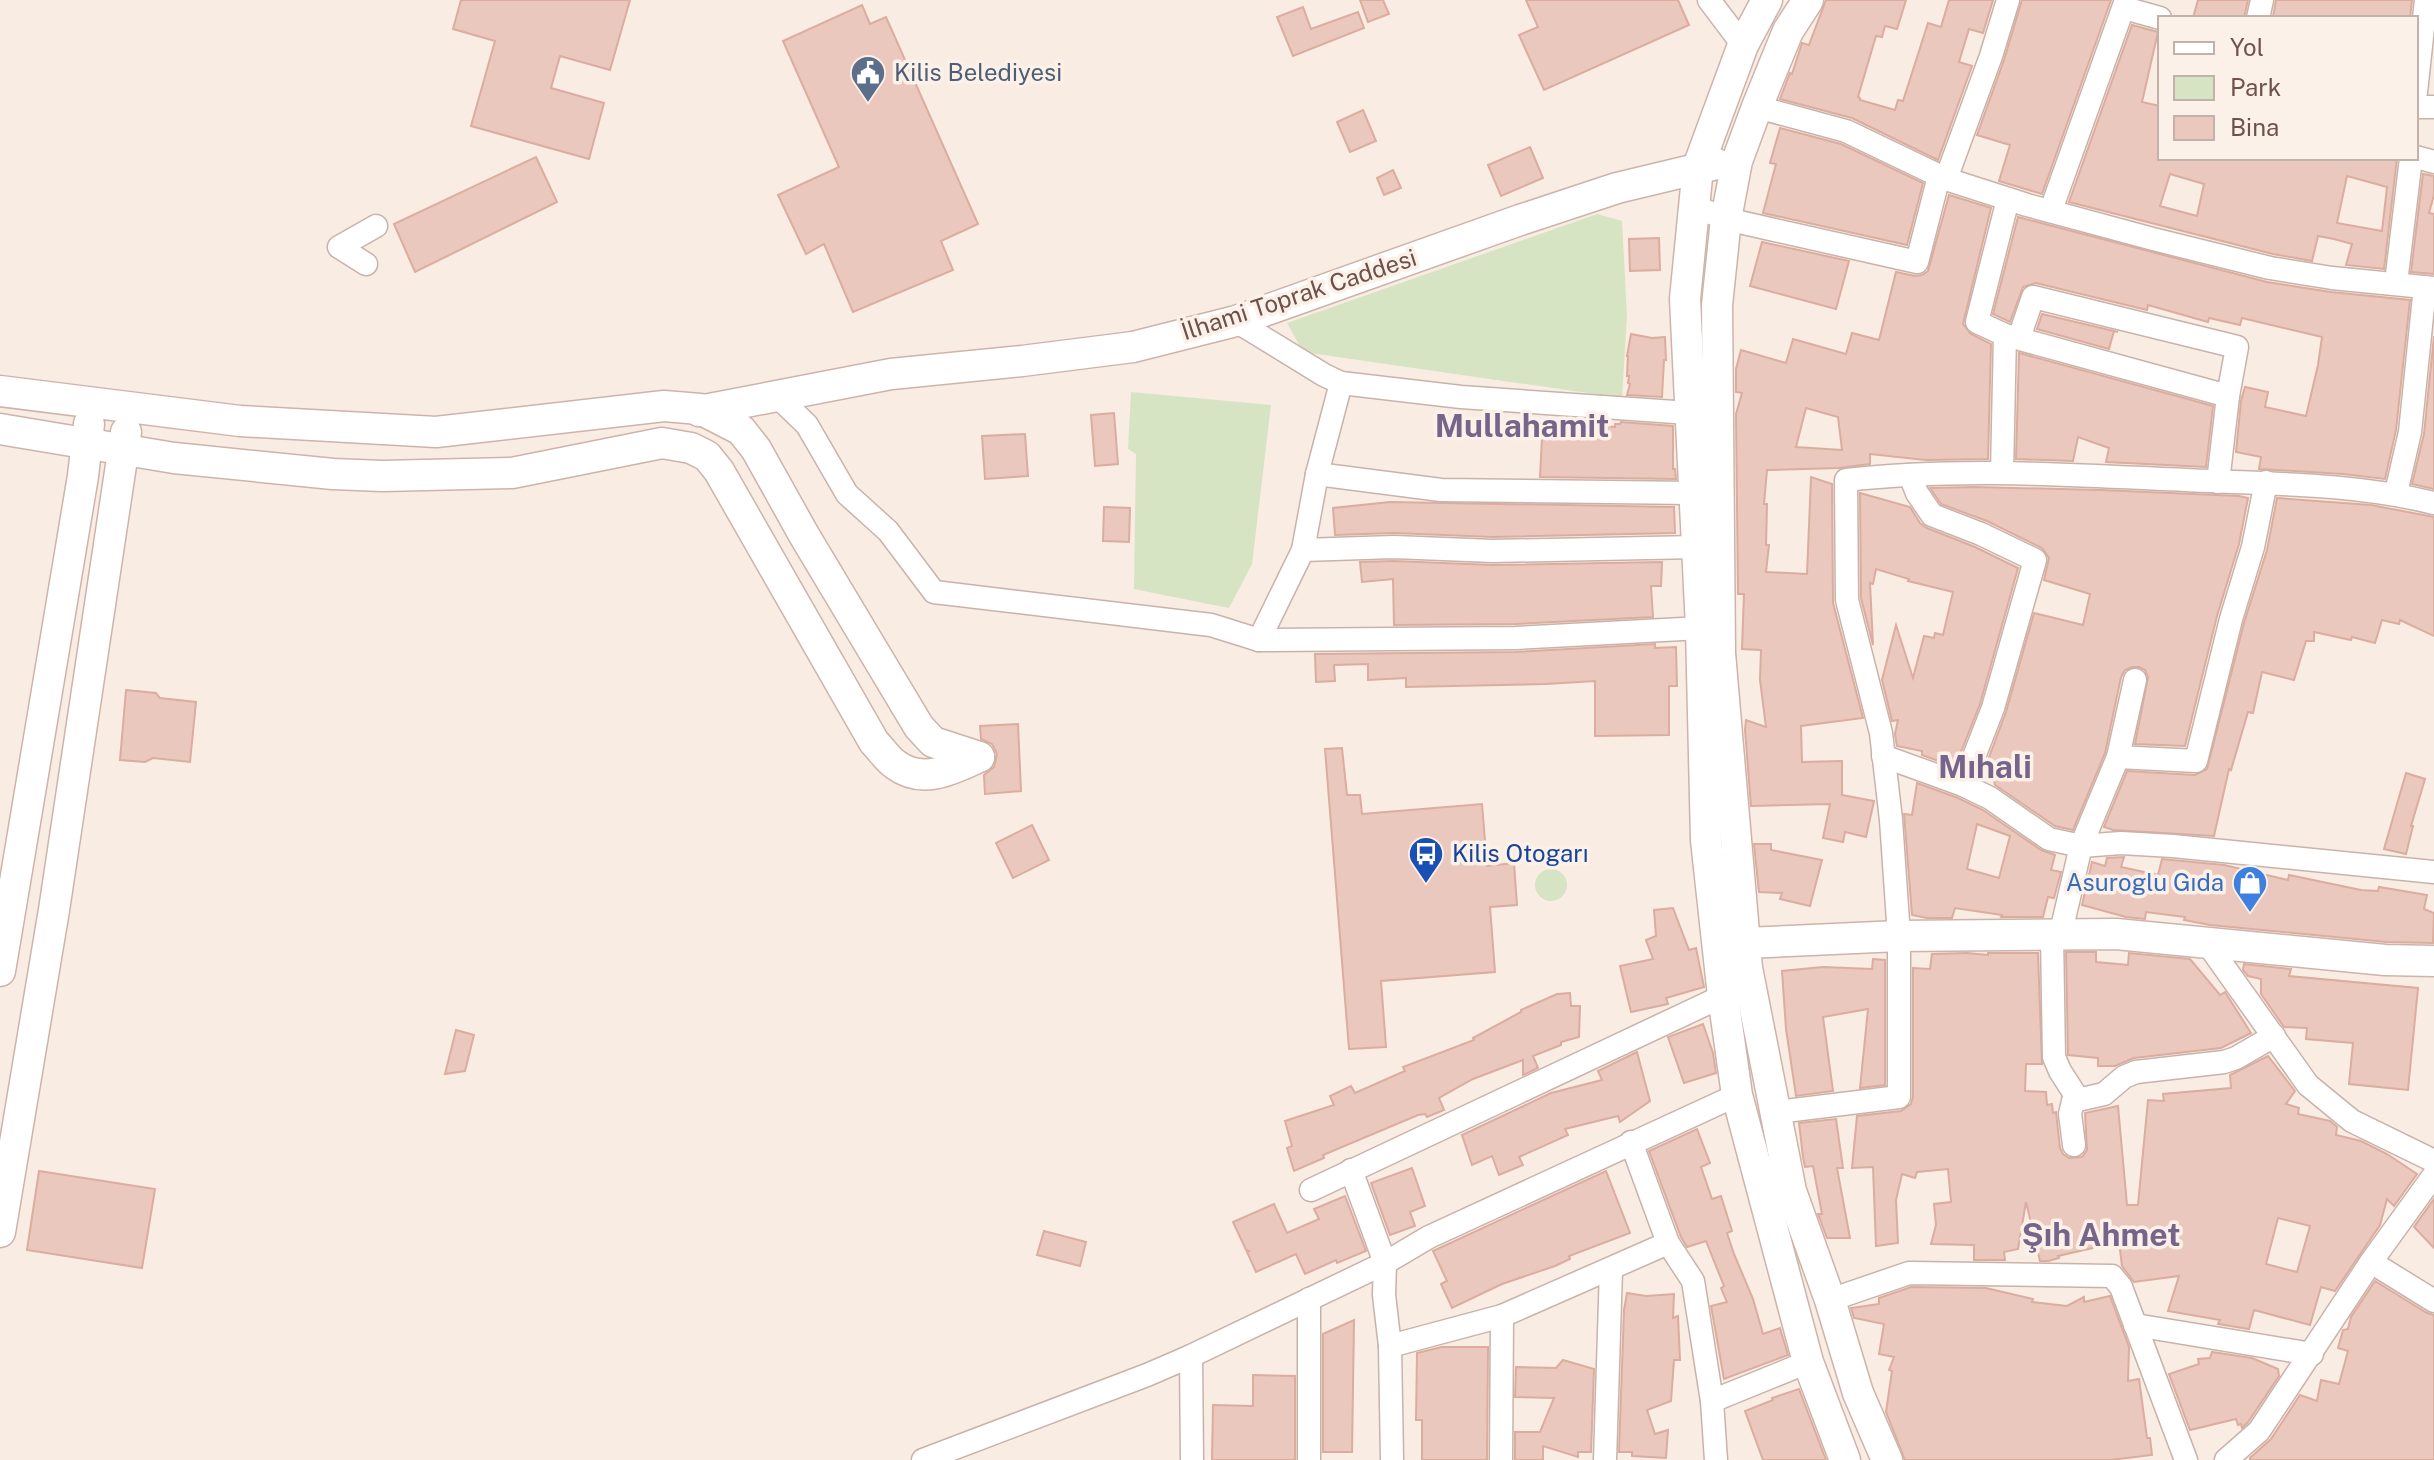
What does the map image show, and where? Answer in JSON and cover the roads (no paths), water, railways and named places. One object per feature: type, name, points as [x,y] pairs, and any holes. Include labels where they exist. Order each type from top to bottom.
[{"type":"street","points":[[1709,0],[1743,45]]},
{"type":"street","points":[[1767,0],[1743,45],[1698,167],[1685,299],[1701,628],[1706,840],[1737,1095],[1808,1362],[1845,1460]]},
{"type":"street","points":[[1808,0],[1788,31],[1757,107],[1737,161],[1726,219],[1717,305],[1720,653],[1747,968],[1791,1191],[1830,1300],[1858,1393],[1887,1460]]},
{"type":"street","points":[[1946,179],[2008,0]]},
{"type":"street","points":[[2418,74],[2426,0]]},
{"type":"street","points":[[2051,210],[2125,4],[2158,17]]},
{"type":"street","points":[[1757,107],[1846,131],[1946,179],[2153,239],[2270,268],[2332,278],[2430,287],[2410,432],[2396,493]]},
{"type":"street","points":[[2396,283],[2413,160]]},
{"type":"street","name":"İlhami Toprak Caddesi","points":[[700,409],[891,374],[1133,347],[1236,321],[1617,188],[1698,167],[1737,161]]},
{"type":"street","points":[[1694,206],[1726,219],[1917,262],[1938,180],[1946,179]]},
{"type":"street","points":[[2008,199],[1977,322],[2012,336],[2228,396]]},
{"type":"street","points":[[366,264],[339,247],[376,226]]},
{"type":"street","points":[[2002,472],[2012,336],[2033,297],[2237,347],[2218,482]]},
{"type":"street","points":[[1236,321],[1341,383],[1461,397],[1689,413]]},
{"type":"street","points":[[1259,640],[1303,550],[1317,474],[1341,383]]},
{"type":"street","points":[[0,391],[240,421],[436,432],[664,406],[700,409],[741,430],[756,449],[919,727],[933,742],[979,757],[944,773],[915,774],[895,765],[874,742],[719,471],[707,456],[691,448],[662,443],[512,473],[382,476],[189,460],[0,429]]},
{"type":"street","points":[[776,395],[807,425],[847,494],[888,531],[934,592],[1211,625],[1259,640],[1516,638],[1701,628]]},
{"type":"street","points":[[0,971],[92,402]]},
{"type":"street","points":[[0,1232],[54,910],[125,450],[128,407]]},
{"type":"street","points":[[691,448],[700,409]]},
{"type":"street","points":[[1777,1112],[1899,1097],[1899,936],[1891,820],[1881,733],[1847,600],[1846,480],[2002,472],[2266,482],[2396,493],[2434,503]]},
{"type":"street","points":[[1317,474],[1441,490],[1693,493]]},
{"type":"street","points":[[1910,475],[1917,493],[1932,515],[2035,560],[1993,708],[1963,785]]},
{"type":"street","points":[[2118,757],[2196,761],[2231,619],[2253,547],[2266,482]]},
{"type":"street","points":[[1303,550],[1394,547],[1493,551],[1697,547]]},
{"type":"street","points":[[2078,1099],[2054,1057],[2056,936],[2081,846],[2118,757],[2135,680]]},
{"type":"street","points":[[1883,756],[1990,798],[2049,839],[2081,846],[2121,843],[2173,846],[2434,872]]},
{"type":"street","points":[[1745,943],[1899,936],[2116,934],[2385,960],[2434,961]]},
{"type":"street","points":[[2207,943],[2308,1085],[2352,1121],[2434,1161]]},
{"type":"street","points":[[1311,1190],[1723,996]]},
{"type":"street","points":[[2074,1145],[2070,1114],[2073,1101],[2104,1094],[2124,1077],[2136,1072],[2224,1062],[2274,1036]]},
{"type":"street","points":[[923,1460],[1191,1356],[1385,1263],[1429,1237],[1737,1095]]},
{"type":"street","points":[[1631,1142],[1668,1243],[1693,1281],[1712,1401],[1716,1460]]},
{"type":"street","points":[[1351,1170],[1385,1263],[1392,1460]]},
{"type":"street","points":[[2226,1460],[2259,1431],[2371,1262],[2434,1175]]},
{"type":"street","points":[[1390,1346],[1502,1316],[1668,1243]]},
{"type":"street","points":[[2371,1262],[2434,1301]]},
{"type":"street","points":[[1605,1460],[1611,1269]]},
{"type":"street","points":[[1830,1300],[1909,1273],[2112,1276],[2120,1283],[2186,1460]]},
{"type":"street","points":[[1309,1299],[1309,1460]]},
{"type":"street","points":[[1501,1460],[1502,1316]]},
{"type":"street","points":[[2135,1325],[2312,1354]]},
{"type":"street","points":[[1191,1356],[1192,1460]]},
{"type":"street","points":[[1712,1401],[1808,1362]]},
{"type":"place","name":"Kilis Belediyesi","points":[[868,104]]},
{"type":"place","name":"Kilis Otogarı","points":[[1426,885]]},
{"type":"place","name":"Asuroglu Gıda","points":[[2250,914]]},
{"type":"district","name":"Mullahamit","points":[[1522,426]]},
{"type":"district","name":"Mıhali","points":[[1985,767]]},
{"type":"district","name":"Şıh Ahmet","points":[[2101,1235]]}]
